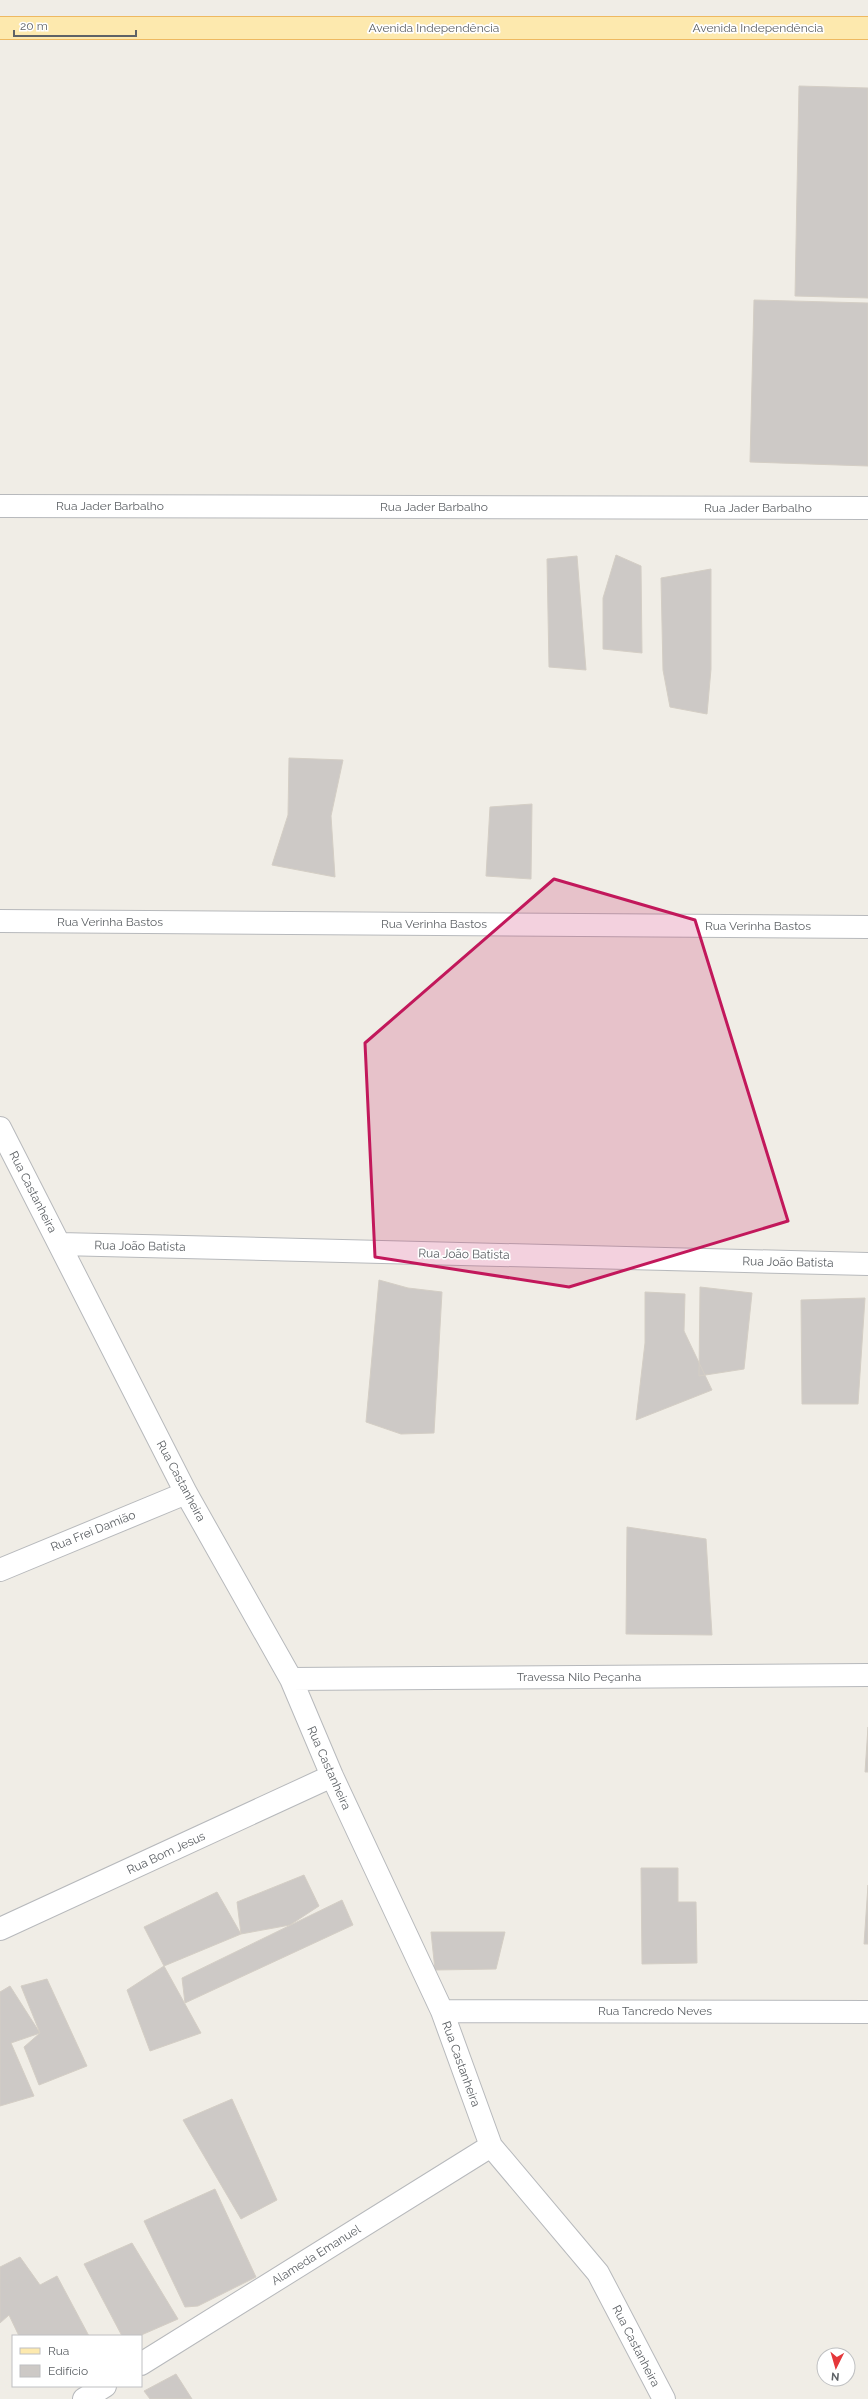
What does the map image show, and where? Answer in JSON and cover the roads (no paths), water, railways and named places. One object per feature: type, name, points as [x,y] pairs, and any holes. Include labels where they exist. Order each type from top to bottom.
[{"type":"main road","name":"Avenida Independência","points":[[0,28],[868,28]]},
{"type":"street","name":"Rua Jader Barbalho","points":[[0,506],[868,508]]},
{"type":"street","name":"Rua Verinha Bastos","points":[[0,921],[868,927]]},
{"type":"street","name":"Rua Castanheira","points":[[0,1128],[186,1493],[291,1679],[332,1776],[442,2011],[490,2146],[598,2273],[664,2399]]},
{"type":"street","name":"Rua João Batista","points":[[60,1244],[868,1264]]},
{"type":"street","name":"Rua Frei Damião","points":[[0,1570],[186,1493]]},
{"type":"street","name":"Travessa Nilo Peçanha","points":[[291,1679],[868,1675]]},
{"type":"street","name":"Rua Bom Jesus","points":[[0,1929],[332,1776]]},
{"type":"street","name":"Rua Tancredo Neves","points":[[442,2011],[868,2012]]},
{"type":"street","name":"Alameda Emanuel","points":[[142,2363],[490,2146]]},
{"type":"street","points":[[84,2399],[103,2387]]}]
